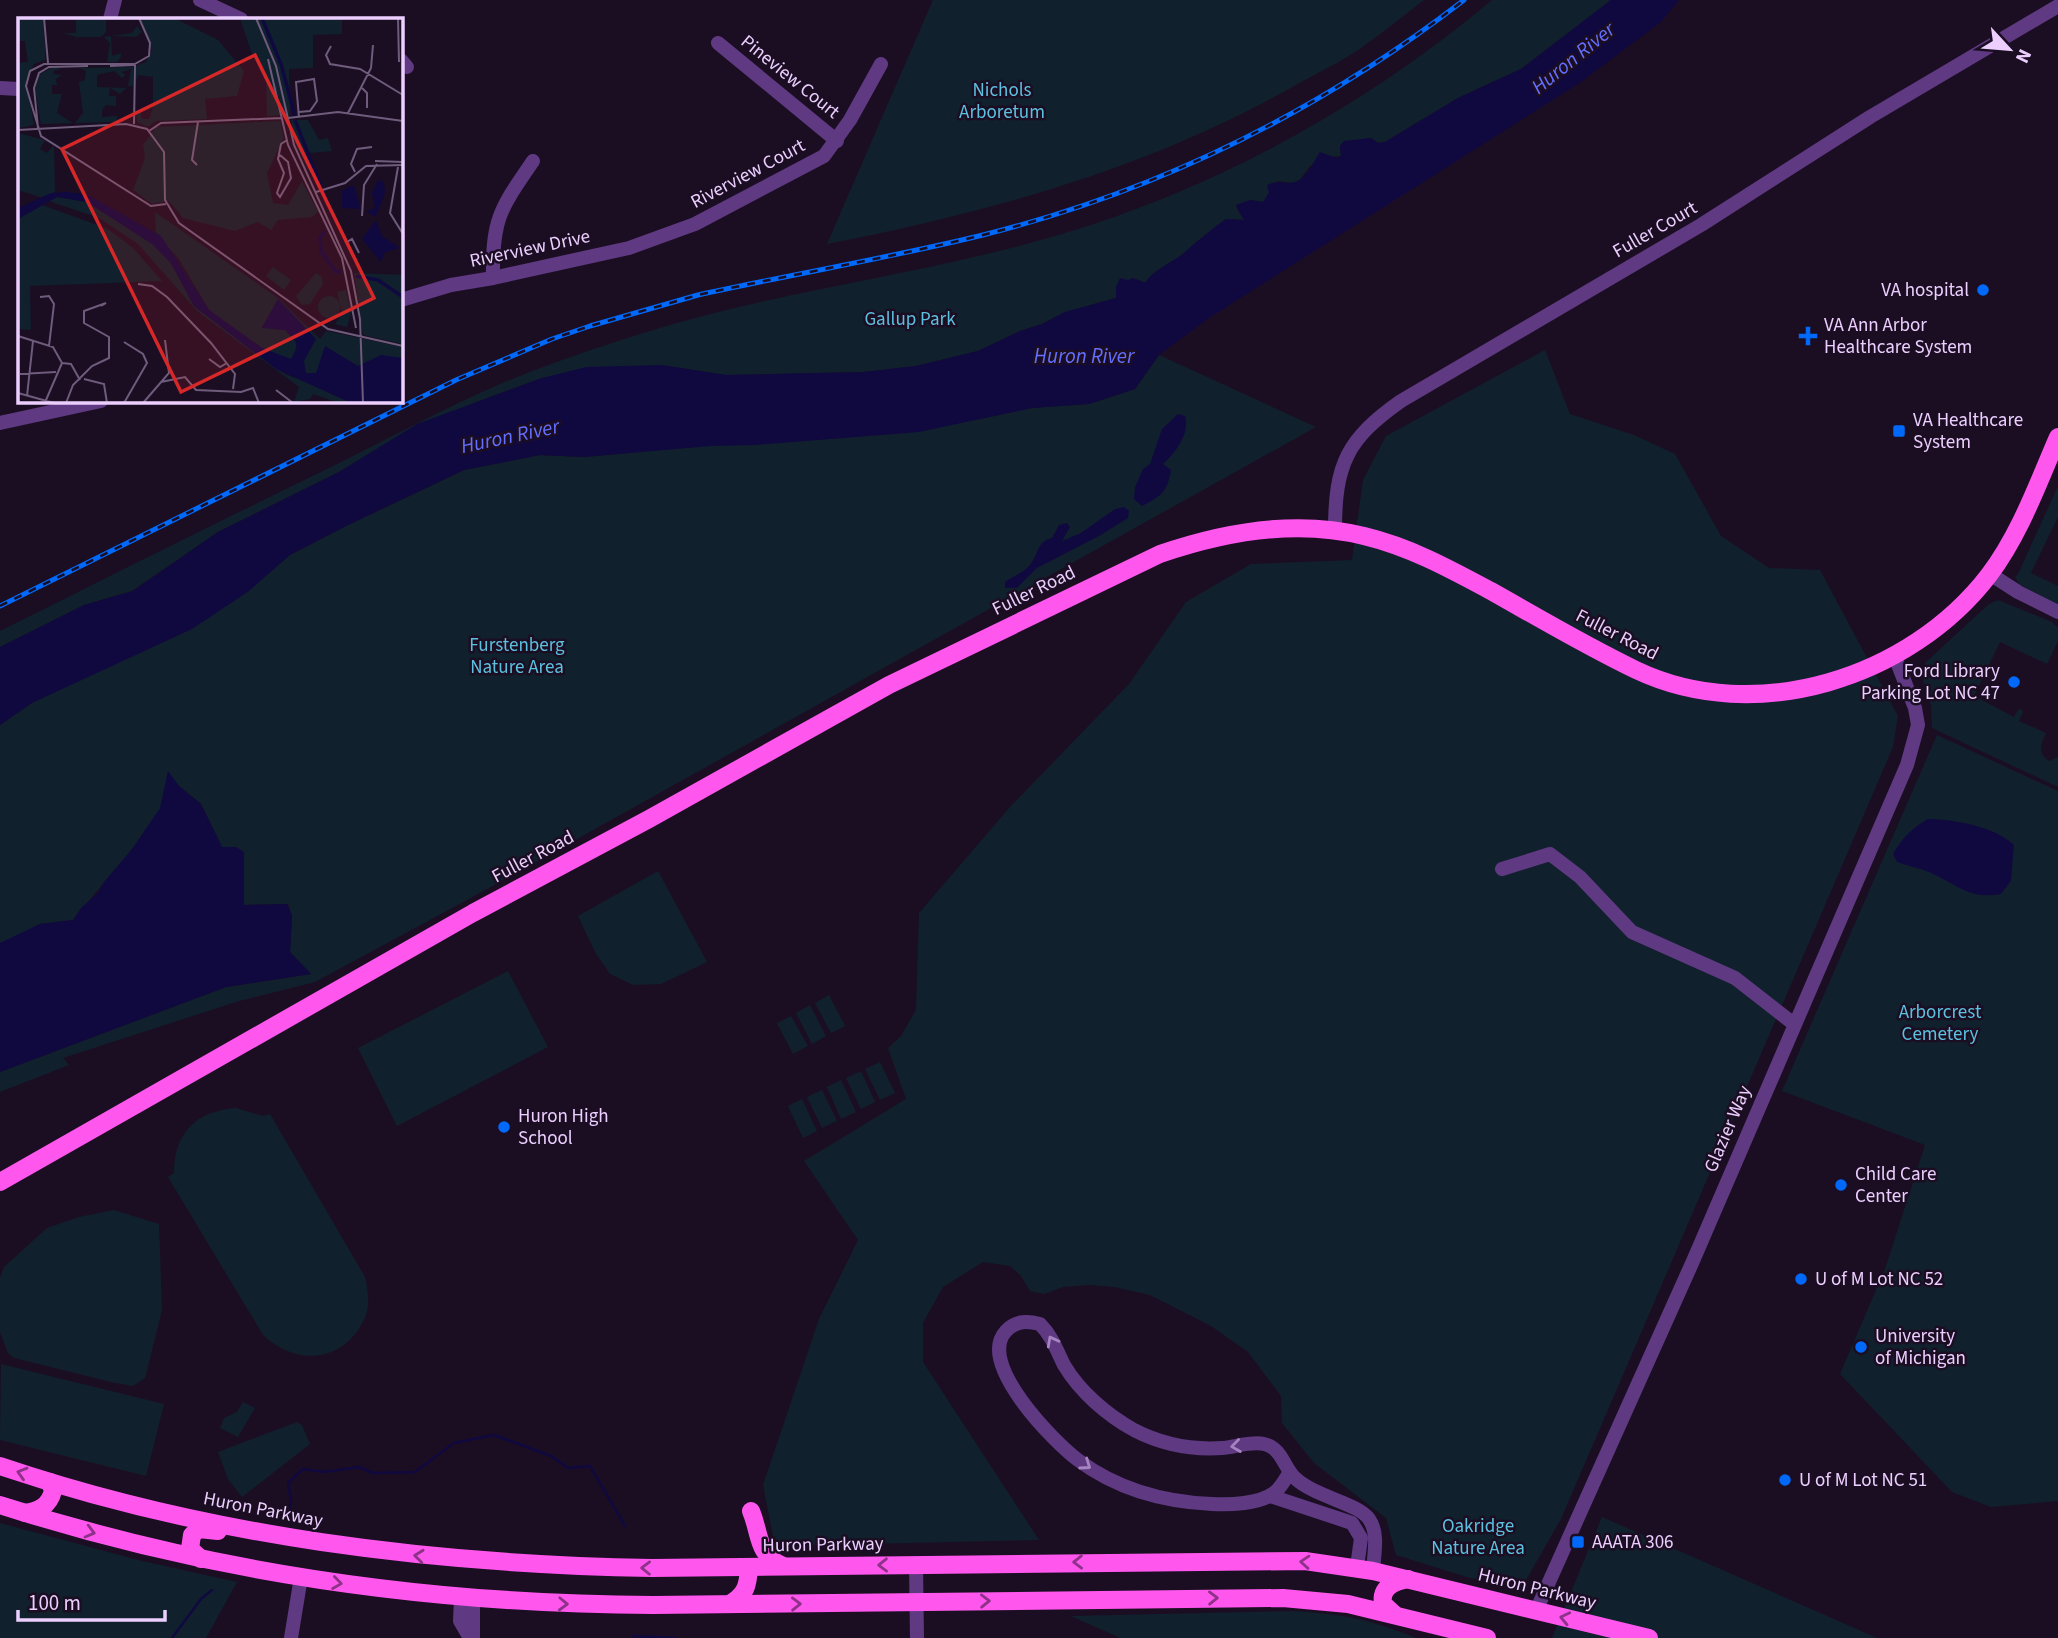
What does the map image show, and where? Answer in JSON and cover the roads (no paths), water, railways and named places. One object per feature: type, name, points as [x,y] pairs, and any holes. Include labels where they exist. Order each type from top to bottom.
[{"type":"main road","name":"Fuller Road","points":[[0,1182],[473,913],[649,819],[888,685],[1160,554],[1202,540],[1281,529],[1335,530],[1365,536],[1444,565],[1638,671],[1668,683],[1700,691],[1740,695],[1782,693],[1840,677],[1895,657],[1943,623],[1968,600],[1990,575],[2021,522],[2058,437]]},
{"type":"main road","name":"Huron Parkway","points":[[0,1466],[169,1513],[266,1533],[379,1551],[477,1561],[628,1568],[1278,1560],[1365,1569],[1649,1638]]},
{"type":"main road","points":[[24,1513],[35,1511],[47,1504],[53,1492],[50,1482]]},
{"type":"main road","points":[[0,1505],[104,1536],[201,1559],[301,1577],[467,1598],[605,1605],[1283,1598],[1348,1604],[1488,1638]]},
{"type":"main road","points":[[751,1511],[765,1554],[773,1562],[783,1566]]},
{"type":"main road","points":[[201,1559],[190,1549],[192,1535],[199,1529],[251,1538],[266,1533]]},
{"type":"main road","points":[[730,1604],[739,1599],[747,1588],[749,1567]]},
{"type":"main road","points":[[1394,1614],[1383,1605],[1383,1594],[1390,1585],[1408,1579]]},
{"type":"street","points":[[110,18],[115,0]]},
{"type":"street","points":[[200,0],[239,18]]},
{"type":"street","name":"Fuller Court","points":[[1335,530],[1335,500],[1341,468],[1356,439],[1373,421],[1401,401],[1701,225],[1870,117],[2058,6]]},
{"type":"street","name":"Pineview Court","points":[[718,43],[837,141]]},
{"type":"street","name":"Riverview Court","points":[[666,235],[695,224],[824,156],[837,141],[881,64]]},
{"type":"street","points":[[0,88],[18,89]]},
{"type":"street","points":[[494,278],[493,243],[498,219],[505,202],[533,161]]},
{"type":"street","name":"Riverview Drive","points":[[402,300],[451,285],[629,248],[666,235]]},
{"type":"street","points":[[0,423],[39,408],[92,402]]},
{"type":"street","points":[[1990,575],[2018,593],[2058,612]]},
{"type":"street","name":"Glazier Way","points":[[1536,1611],[1693,1261],[1915,743],[1918,725],[1915,708],[1895,657]]},
{"type":"street","points":[[1502,869],[1550,854],[1580,877],[1632,932],[1735,978],[1794,1024]]},
{"type":"street","points":[[1290,1472],[1280,1488],[1270,1496],[1238,1503],[1189,1503],[1152,1496],[1099,1474],[1058,1443],[1024,1403],[1002,1364],[999,1343],[1002,1335],[1021,1322],[1041,1324],[1081,1388],[1108,1413],[1154,1439],[1187,1447],[1222,1448],[1265,1444],[1279,1454],[1290,1472],[1309,1489],[1354,1507],[1368,1517],[1374,1526],[1375,1538],[1365,1569]]},
{"type":"street","points":[[1270,1496],[1352,1522],[1361,1538],[1365,1569]]},
{"type":"street","points":[[916,1564],[917,1638]]},
{"type":"street","points":[[291,1638],[301,1577]]},
{"type":"street","points":[[467,1598],[460,1621],[471,1638]]},
{"type":"water","name":"Huron River","points":[[1611,0],[1679,0],[1661,22],[1581,82],[1209,318],[1159,355],[1135,389],[1089,404],[1032,408],[919,432],[584,457],[540,455],[464,470],[290,555],[249,591],[192,629],[32,703],[0,725],[0,647],[84,605],[133,591],[218,532],[339,472],[417,424],[542,378],[586,367],[661,365],[726,375],[864,372],[916,366],[978,351],[1065,312],[1116,298],[1116,287],[1120,278],[1133,278],[1145,283],[1153,274],[1226,219],[1244,220],[1236,205],[1250,200],[1263,202],[1269,193],[1267,185],[1299,180],[1320,152],[1337,158],[1341,156],[1340,146],[1344,141],[1371,138],[1378,143],[1385,142],[1458,98],[1521,69]]},
{"type":"water","points":[[1178,414],[1185,416],[1186,429],[1177,448],[1163,464],[1171,470],[1167,484],[1158,496],[1142,506],[1134,499],[1135,487],[1143,469],[1150,464],[1162,429]]},
{"type":"water","points":[[1124,507],[1129,511],[1128,518],[1037,568],[1017,588],[1005,588],[1005,582],[1030,565],[1040,545],[1052,538],[1059,525],[1067,523],[1070,527],[1062,541],[1081,533],[1115,509]]},
{"type":"water","points":[[168,771],[179,786],[201,804],[222,847],[236,847],[244,852],[244,905],[287,904],[292,916],[290,952],[311,974],[226,987],[0,1072],[0,943],[40,924],[73,920],[81,908],[99,892],[160,808]]},
{"type":"water","points":[[1928,819],[1974,825],[1996,833],[2014,845],[2011,881],[2001,894],[1971,893],[1929,872],[1897,862],[1893,854],[1900,843]]},
{"type":"waterway","points":[[289,1521],[291,1500],[288,1483],[303,1469],[324,1472],[359,1467],[373,1473],[415,1472],[454,1443],[494,1435],[551,1456],[568,1468],[590,1466],[625,1526]]},
{"type":"waterway","points":[[172,1638],[201,1599],[212,1590]]},
{"type":"waterway","points":[[632,1636],[675,1638]]},
{"type":"railway","points":[[0,606],[456,380],[552,339],[698,295],[983,235],[1048,217],[1174,171],[1295,112],[1409,40],[1464,0]]},
{"type":"place","name":"VA hospital","points":[[1983,290]]},
{"type":"place","name":"VA Ann Arbor Healthcare System","points":[[1808,336]]},
{"type":"place","name":"VA Healthcare System","points":[[1899,431]]},
{"type":"place","name":"Ford Library Parking Lot NC 47","points":[[2014,682]]},
{"type":"place","name":"Huron High School","points":[[504,1127]]},
{"type":"place","name":"Child Care Center","points":[[1841,1185]]},
{"type":"place","name":"U of M Lot NC 52","points":[[1801,1279]]},
{"type":"place","name":"University of Michigan","points":[[1861,1347]]},
{"type":"place","name":"U of M Lot NC 51","points":[[1785,1480]]},
{"type":"place","name":"AAATA 306","points":[[1578,1542]]},
{"type":"park label","name":"Nichols Arboretum","points":[[1002,101]]},
{"type":"park label","name":"Gallup Park","points":[[910,319]]},
{"type":"park label","name":"Furstenberg Nature Area","points":[[517,656]]},
{"type":"park label","name":"Arborcrest Cemetery","points":[[1940,1023]]},
{"type":"park label","name":"Oakridge Nature Area","points":[[1478,1537]]}]
